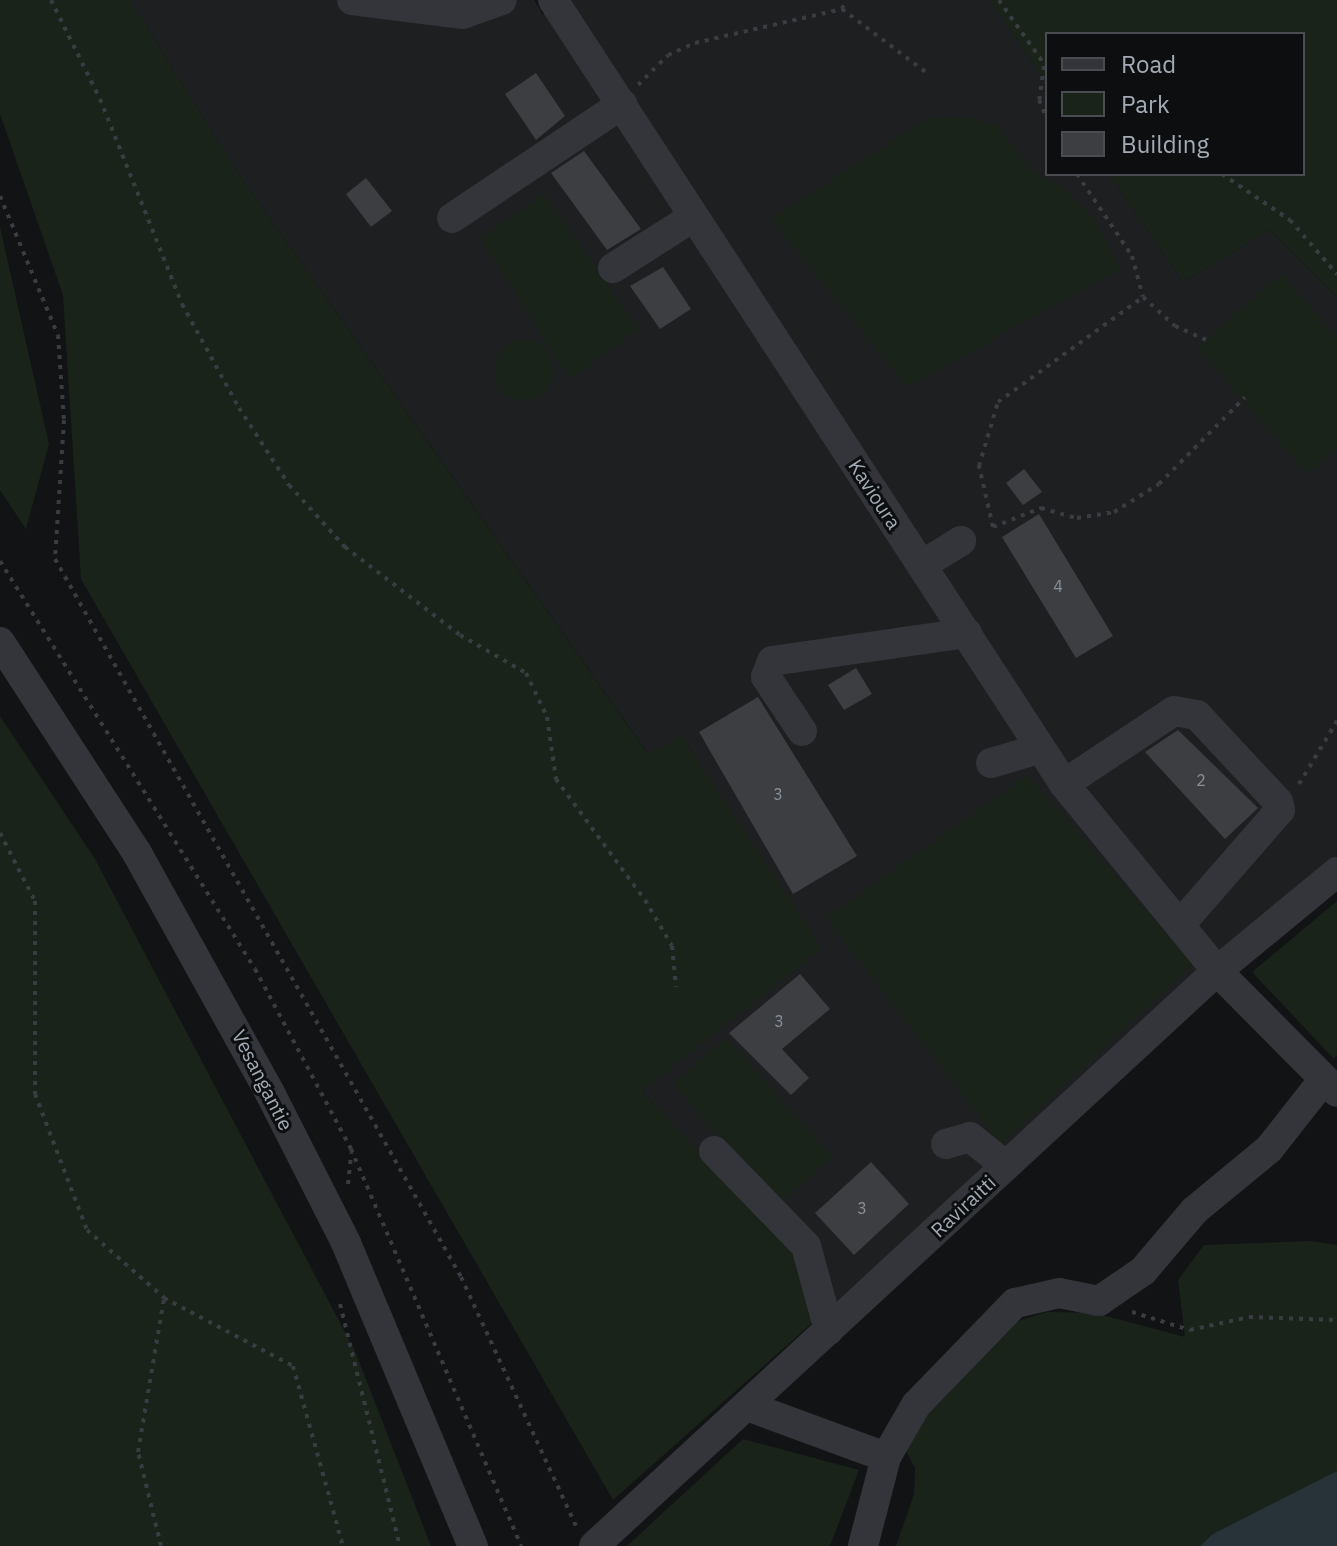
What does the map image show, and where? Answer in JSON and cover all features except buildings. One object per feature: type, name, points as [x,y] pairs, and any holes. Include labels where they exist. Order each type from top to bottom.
[{"type":"street","points":[[352,0],[463,14],[502,0]]},
{"type":"street","name":"Kavioura","points":[[553,0],[1064,784],[1183,921],[1217,971],[1330,1085]]},
{"type":"street","points":[[452,218],[622,104]]},
{"type":"street","points":[[613,268],[693,217]]},
{"type":"street","points":[[922,565],[961,541]]},
{"type":"street","points":[[802,731],[766,677],[772,661],[967,633]]},
{"type":"street","name":"Vesangantie","points":[[0,642],[137,853],[270,1093],[346,1243],[473,1546]]},
{"type":"street","points":[[1064,784],[1174,711],[1197,715],[1280,810],[1183,921]]},
{"type":"street","points":[[991,763],[1039,749]]},
{"type":"street","name":"Raviraitti","points":[[586,1539],[750,1407],[1217,971],[1337,872]]},
{"type":"street","points":[[863,1546],[886,1457],[916,1405],[1015,1303],[1059,1293],[1099,1301],[1143,1271],[1195,1210],[1269,1149],[1330,1085]]},
{"type":"street","points":[[946,1144],[970,1137],[1006,1166]]},
{"type":"street","points":[[714,1151],[806,1246],[829,1330]]},
{"type":"street","points":[[750,1407],[886,1457]]},
{"type":"path","points":[[51,0],[100,99],[182,304],[239,408],[289,485],[345,547],[460,635],[526,673],[547,717],[556,779],[645,900],[672,946],[676,987]]},
{"type":"path","points":[[842,9],[846,0]]},
{"type":"path","points":[[999,0],[1045,67],[1039,100],[1045,114]]},
{"type":"path","points":[[622,104],[668,55],[695,43],[842,9]]},
{"type":"path","points":[[842,9],[927,73]]},
{"type":"path","points":[[1078,176],[1132,256],[1143,297],[1175,326],[1206,340]]},
{"type":"path","points":[[1225,176],[1290,220],[1337,274]]},
{"type":"path","points":[[0,196],[58,335],[64,420],[55,559],[461,1277],[586,1539]]},
{"type":"path","points":[[993,527],[979,466],[998,402],[1143,297]]},
{"type":"path","points":[[961,541],[1041,508],[1077,518],[1114,512],[1159,484],[1245,397]]},
{"type":"path","points":[[0,561],[255,969],[351,1149],[521,1546]]},
{"type":"path","points":[[1280,810],[1337,721]]},
{"type":"path","points":[[0,833],[35,901],[35,1094],[87,1230],[164,1298],[293,1366],[343,1546]]},
{"type":"path","points":[[161,1546],[138,1452],[164,1298]]},
{"type":"path","points":[[1099,1301],[1190,1330],[1249,1317],[1337,1320]]},
{"type":"shaded area","points":[[130,0],[534,0],[543,15],[564,0],[990,0],[1045,81],[1045,176],[1110,176],[1183,282],[1270,230],[1337,297],[1337,855],[812,1323],[796,1254],[642,1091],[821,947],[681,735],[649,755],[235,169]]},
{"type":"shaded area","points":[[1337,1471],[1337,1546],[1200,1546],[1213,1534]]},
{"type":"green space","points":[[0,0],[130,0],[235,169],[648,754],[681,735],[822,948],[642,1091],[796,1254],[812,1323],[613,1500],[81,579],[63,295],[0,114]]},
{"type":"green space","points":[[990,0],[1337,0],[1337,297],[1270,230],[1183,282],[1110,176],[1305,176],[1305,32],[1045,32],[1045,81]]},
{"type":"green space","points":[[968,117],[996,125],[1035,173],[1062,186],[1093,218],[1120,269],[907,387],[771,219],[928,118]]},
{"type":"green space","points":[[544,194],[638,329],[570,379],[480,238]]},
{"type":"green space","points":[[0,227],[49,444],[26,529],[0,490]]},
{"type":"green space","points":[[1281,274],[1337,338],[1337,448],[1307,474],[1197,347]]},
{"type":"green space","points":[[524,340],[536,342],[545,349],[552,358],[552,382],[545,391],[536,398],[524,400],[512,398],[503,391],[496,382],[494,370],[496,358],[503,349],[512,342]]},
{"type":"green space","points":[[0,716],[95,859],[355,1351],[431,1546],[0,1546]]},
{"type":"green space","points":[[1027,775],[1193,964],[1001,1144],[826,918]]},
{"type":"green space","points":[[1337,901],[1337,1055],[1334,1059],[1252,972]]},
{"type":"green space","points":[[726,1037],[832,1157],[779,1204],[673,1084]]},
{"type":"green space","points":[[1311,1241],[1337,1245],[1337,1471],[1200,1546],[896,1546],[914,1494],[915,1468],[905,1449],[917,1421],[1015,1322],[1047,1312],[1095,1313],[1185,1337],[1178,1280],[1204,1245]]},
{"type":"green space","points":[[743,1439],[859,1470],[830,1546],[627,1546]]}]
